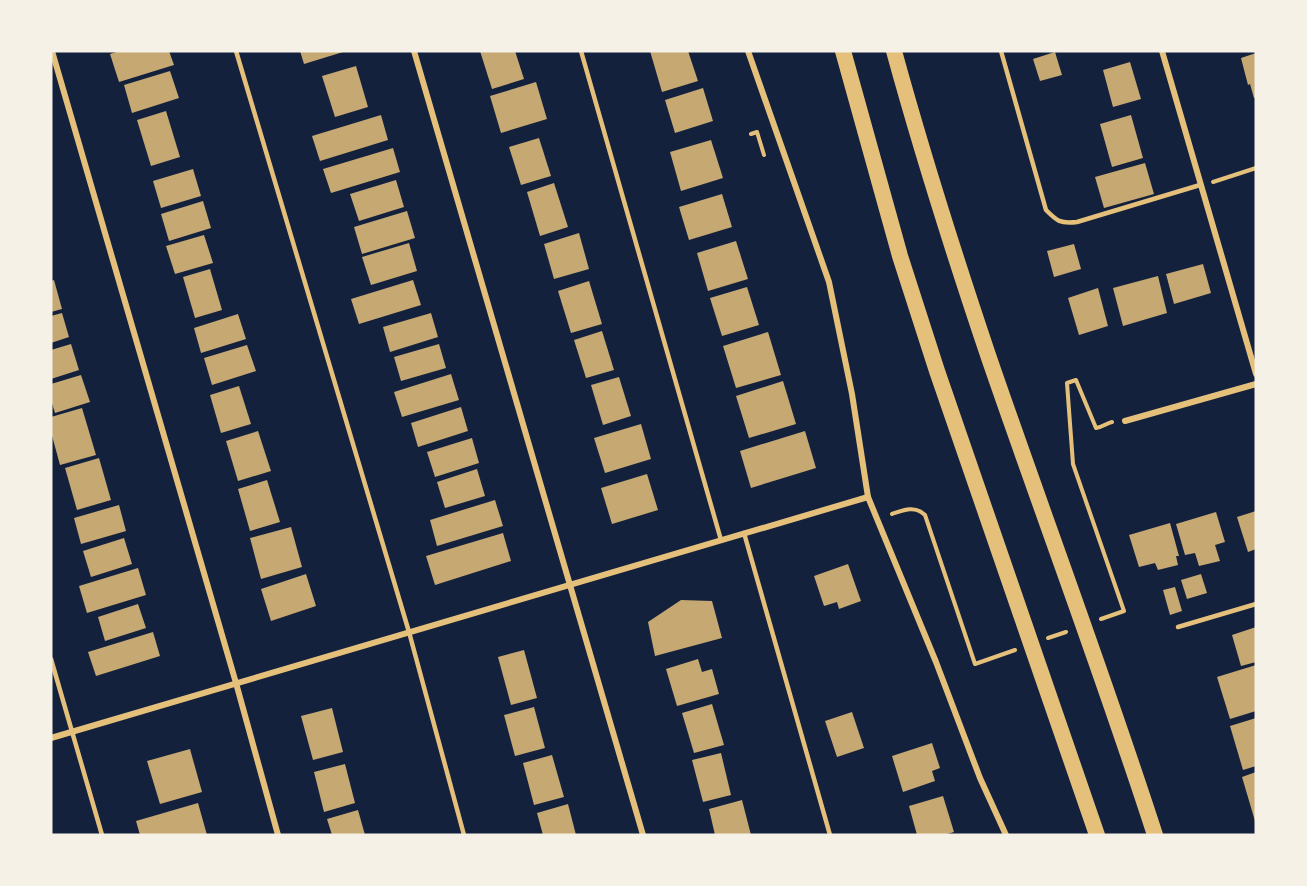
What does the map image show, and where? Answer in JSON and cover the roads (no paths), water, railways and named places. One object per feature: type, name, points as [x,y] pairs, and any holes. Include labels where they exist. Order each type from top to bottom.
[{"type":"highway","points":[[837,51],[865,133]]},
{"type":"highway","points":[[843,51],[900,256],[937,371],[1098,835]]},
{"type":"highway","points":[[894,51],[947,230],[988,354],[1125,742],[1155,835]]},
{"type":"highway","points":[[1072,759],[1089,835]]},
{"type":"street","points":[[52,51],[278,835]]},
{"type":"street","points":[[414,51],[644,835]]},
{"type":"street","points":[[748,51],[829,282],[852,394],[868,496],[936,662],[980,778],[1006,835]]},
{"type":"street","points":[[1162,51],[1256,374]]},
{"type":"street","points":[[1125,421],[1256,384]]},
{"type":"street","points":[[51,738],[868,496]]},
{"type":"lane","points":[[236,51],[409,632],[464,835]]},
{"type":"lane","points":[[581,51],[722,540]]},
{"type":"lane","points":[[1001,51],[1046,210],[1057,221],[1077,222],[1200,185]]},
{"type":"lane","points":[[744,533],[830,835]]},
{"type":"lane","points":[[1178,627],[1256,604]]},
{"type":"lane","points":[[51,659],[102,835]]}]
